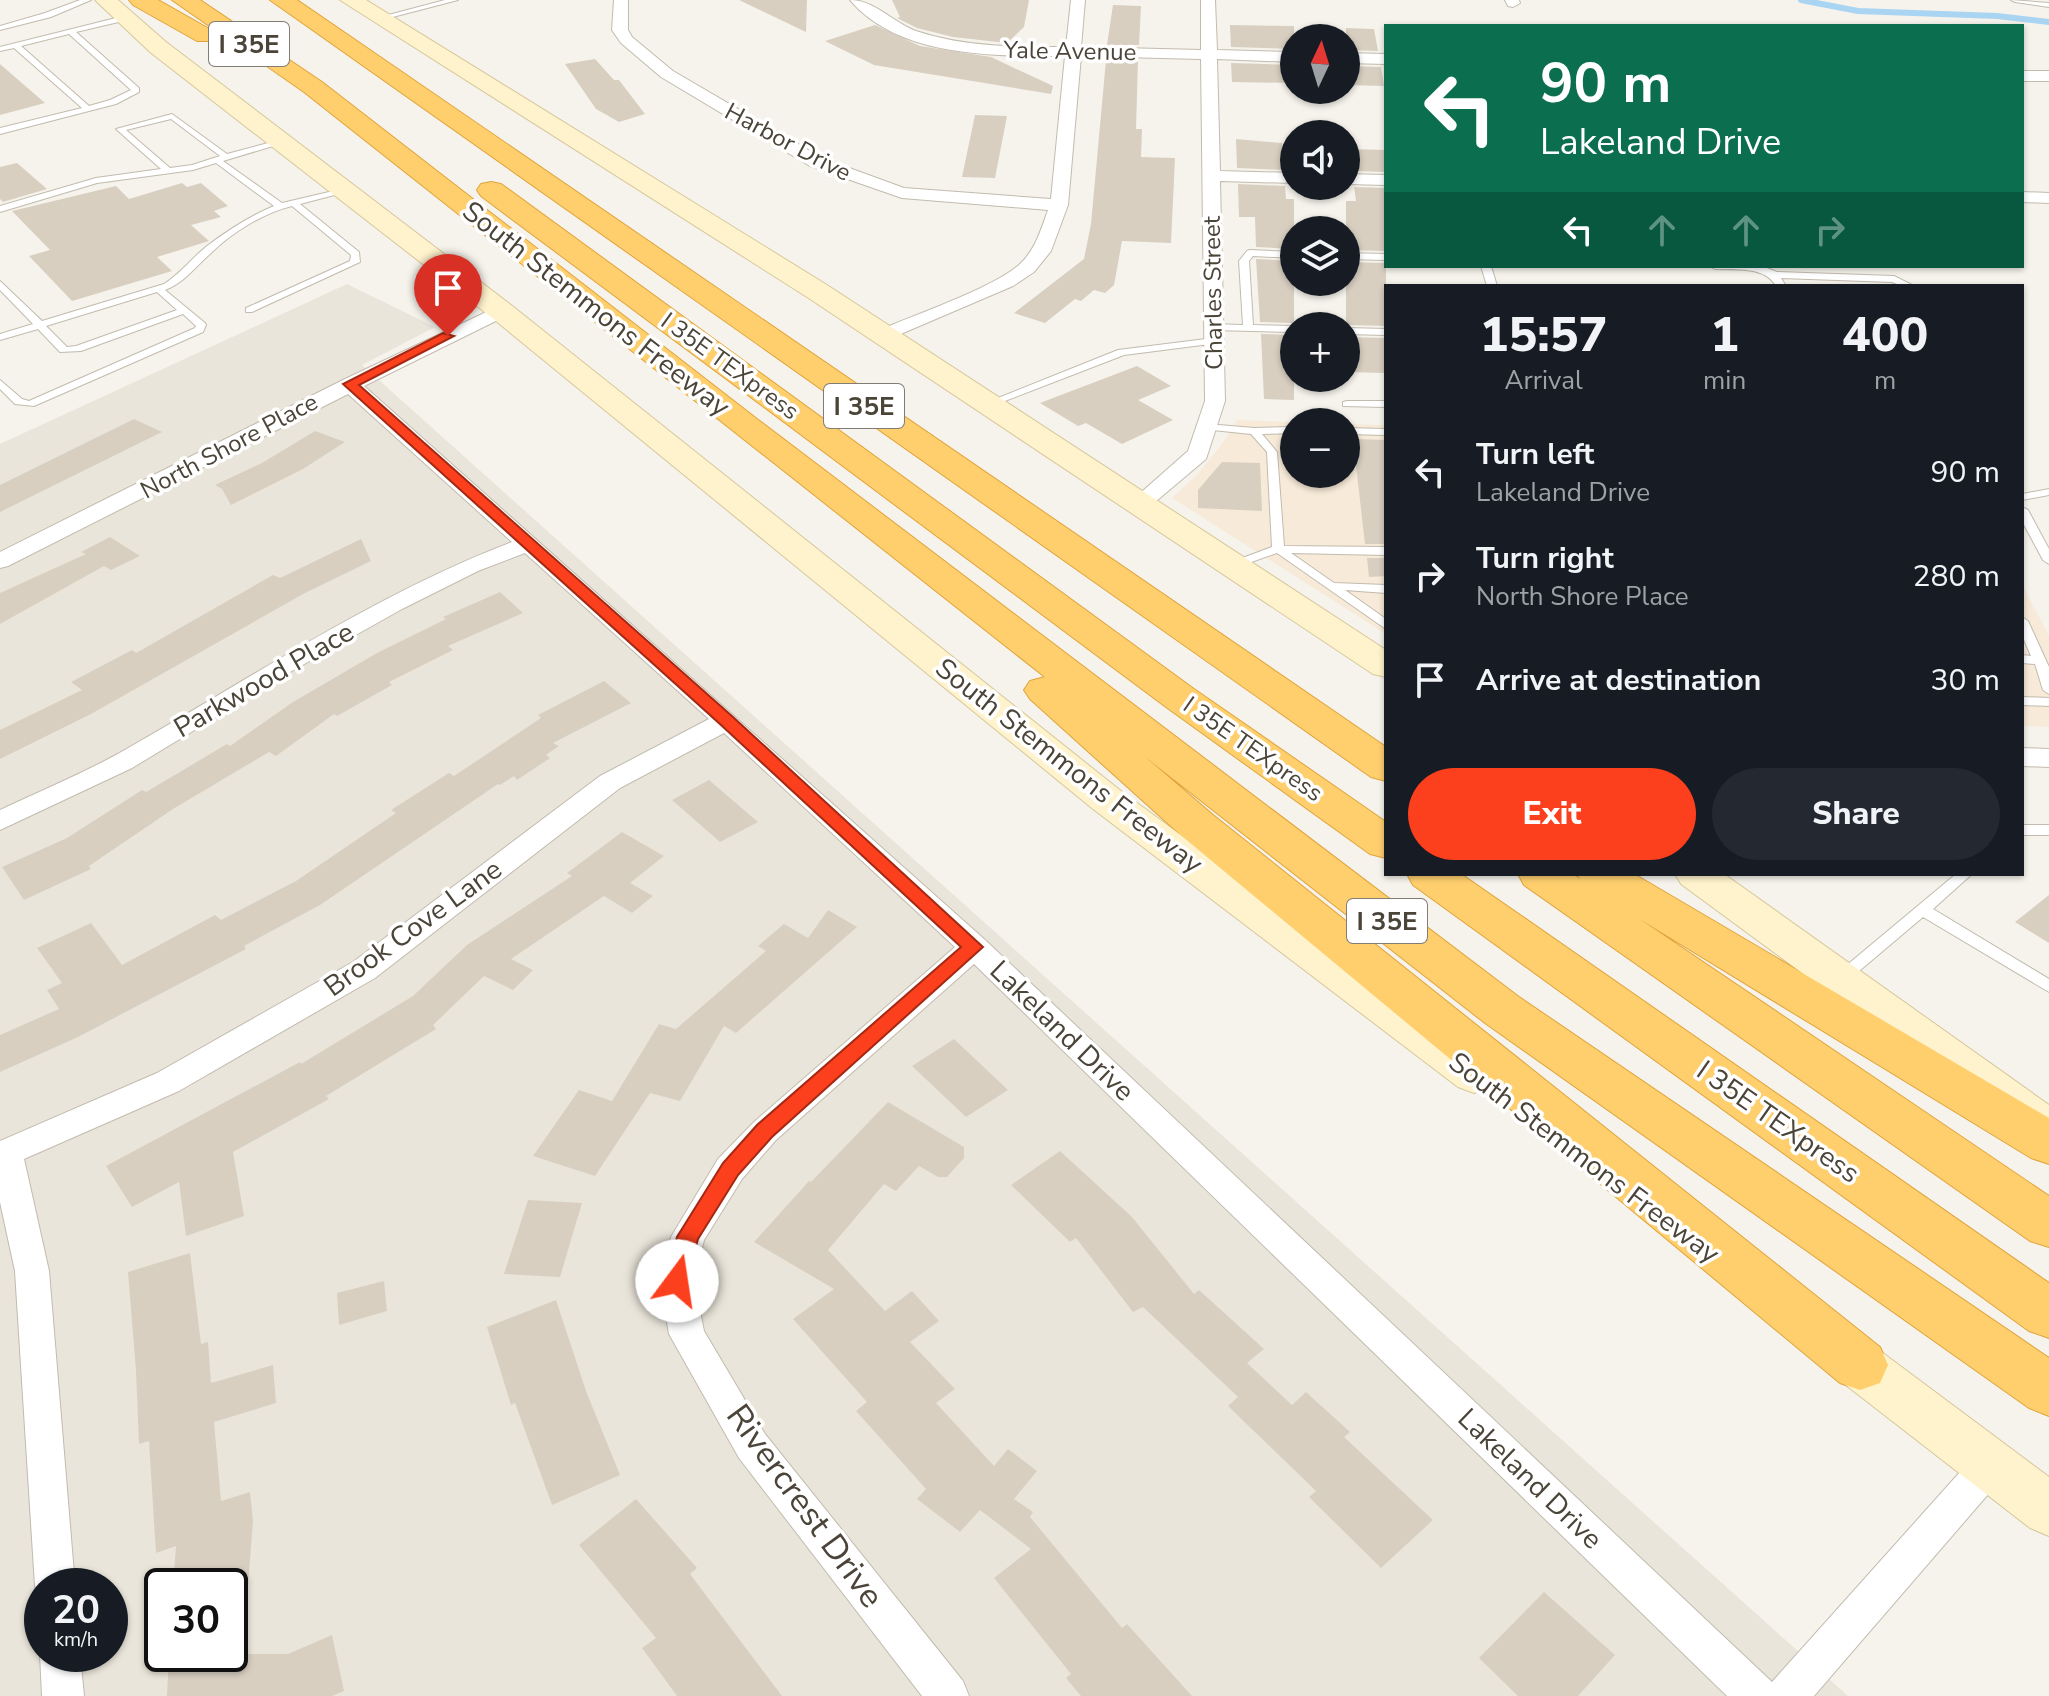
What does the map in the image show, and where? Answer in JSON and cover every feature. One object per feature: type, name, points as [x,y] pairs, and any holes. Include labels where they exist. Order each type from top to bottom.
[{"type":"highway","name":"South Stemmons Freeway","points":[[184,0],[313,87],[745,426],[1502,1010],[2049,1390]]},
{"type":"highway","name":"I 35E TEXpress","points":[[230,0],[1180,698],[1384,842]]},
{"type":"highway","name":"I 35E","points":[[282,0],[1384,766]]},
{"type":"highway","points":[[331,0],[420,79],[604,225]]},
{"type":"highway","points":[[110,6],[313,87]]},
{"type":"highway","points":[[745,426],[1198,826],[1860,1365]]},
{"type":"highway","points":[[1125,587],[1384,744]]},
{"type":"highway","name":"I 35E TEXpress","points":[[1432,876],[2049,1314]]},
{"type":"highway","points":[[1543,876],[2049,1225]]},
{"type":"highway","points":[[1602,876],[2049,1143]]},
{"type":"highway","points":[[1481,911],[2049,1331]]},
{"type":"main road","points":[[351,0],[803,282],[1384,665]]},
{"type":"main road","name":"South Stemmons Freeway","points":[[110,6],[501,311],[1107,800],[2049,1510]]},
{"type":"main road","points":[[1698,876],[2049,1130]]},
{"type":"street","name":"Harbor Drive","points":[[621,0],[620,30],[626,40],[667,74],[816,162],[902,193],[1059,205]]},
{"type":"street","name":"Yale Avenue","points":[[857,0],[867,11],[923,38],[982,49],[1280,57]]},
{"type":"street","points":[[882,336],[1006,282],[1027,268],[1044,247],[1059,205],[1078,0]]},
{"type":"street","name":"Charles Street","points":[[1140,503],[1198,454],[1215,401],[1208,0]]},
{"type":"street","points":[[1360,58],[1384,59]]},
{"type":"street","points":[[2024,76],[2049,76]]},
{"type":"street","points":[[1210,176],[1280,178]]},
{"type":"street","points":[[1360,179],[1384,180]]},
{"type":"street","points":[[2024,197],[2049,198]]},
{"type":"street","name":"North Shore Place","points":[[0,561],[501,311]]},
{"type":"street","name":"Lakeland Drive","points":[[350,384],[530,543],[974,947],[1757,1696]]},
{"type":"street","name":"Parkwood Place","points":[[0,821],[123,762],[281,666],[393,604],[470,566],[530,543]]},
{"type":"street","name":"Brook Cove Lane","points":[[3,1154],[168,1082],[364,970],[610,782],[727,721]]},
{"type":"street","points":[[2024,757],[2049,758]]},
{"type":"street","name":"Rivercrest Drive","points":[[948,1696],[752,1446],[687,1334],[677,1281],[688,1237],[730,1169],[765,1131],[974,947]]},
{"type":"street","points":[[3,1154],[32,1271],[54,1568]]},
{"type":"street","points":[[1787,1696],[1990,1465]]},
{"type":"street","points":[[61,1672],[63,1696]]},
{"type":"lane","points":[[87,0],[110,6]]},
{"type":"lane","points":[[381,18],[454,0]]},
{"type":"lane","points":[[2015,0],[2032,5],[2049,5]]},
{"type":"lane","points":[[0,28],[110,6]]},
{"type":"lane","points":[[0,49],[70,31],[110,6]]},
{"type":"lane","points":[[0,131],[113,102],[136,90],[70,31]]},
{"type":"lane","points":[[15,45],[87,108]]},
{"type":"lane","points":[[168,171],[120,129],[172,116],[280,206]]},
{"type":"lane","points":[[0,209],[96,181],[168,171],[280,141]]},
{"type":"lane","points":[[0,337],[159,289],[180,278],[209,249],[254,218],[280,206],[343,190]]},
{"type":"lane","points":[[249,310],[355,262],[356,254],[294,203]]},
{"type":"lane","points":[[1248,328],[1244,261],[1250,253],[1280,254]]},
{"type":"lane","points":[[1360,256],[1384,257]]},
{"type":"lane","points":[[1746,268],[1762,269],[1775,275],[1894,279],[1905,284]]},
{"type":"lane","points":[[1775,275],[1780,284]]},
{"type":"lane","points":[[0,284],[64,350],[77,349],[185,310]]},
{"type":"lane","points":[[0,383],[19,402],[30,404],[190,337],[201,325],[159,289]]},
{"type":"lane","points":[[988,404],[1122,352],[1248,328],[1280,329]]},
{"type":"lane","points":[[1360,331],[1384,332]]},
{"type":"lane","points":[[1347,404],[1384,404]]},
{"type":"lane","points":[[1207,427],[1280,430]]},
{"type":"lane","points":[[1254,431],[1272,452],[1278,549]]},
{"type":"lane","points":[[1360,431],[1384,432]]},
{"type":"lane","points":[[2024,497],[2049,492]]},
{"type":"lane","points":[[2024,514],[2049,560]]},
{"type":"lane","points":[[1278,549],[1384,624]]},
{"type":"lane","points":[[1233,565],[1278,549],[1384,551]]},
{"type":"lane","points":[[1330,586],[1384,589]]},
{"type":"lane","points":[[2024,626],[2049,690]]},
{"type":"lane","points":[[2024,659],[2039,660]]},
{"type":"lane","points":[[2024,701],[2049,702]]},
{"type":"lane","points":[[2024,830],[2049,830]]},
{"type":"lane","points":[[1840,979],[1963,876]]},
{"type":"lane","points":[[1923,910],[2049,986]]},
{"type":"shaded area","points":[[347,284],[435,327],[362,365],[1848,1696],[0,1696],[0,444]]},
{"type":"shaded area","points":[[1237,420],[1280,422],[1280,488],[1360,488],[1360,424],[1384,425],[1384,633],[1172,498],[1198,474]]},
{"type":"shaded area","points":[[2024,588],[2049,636],[2049,727],[2024,726]]},
{"type":"building","points":[[739,0],[807,0],[806,32]]},
{"type":"building","points":[[892,0],[1029,0],[1024,27],[1007,43],[953,37],[917,28],[897,18],[900,17]]},
{"type":"building","points":[[1113,5],[1141,6],[1139,45],[1107,45]]},
{"type":"building","points":[[875,25],[920,46],[991,57],[1053,86],[1051,94],[874,65],[825,41]]},
{"type":"building","points":[[1230,25],[1280,26],[1280,49],[1231,47]]},
{"type":"building","points":[[1360,28],[1374,29],[1378,51],[1360,50]]},
{"type":"building","points":[[595,59],[614,80],[619,80],[645,114],[619,122],[596,109],[565,64]]},
{"type":"building","points":[[1106,60],[1138,60],[1136,129],[1142,129],[1141,157],[1175,158],[1171,243],[1122,241],[1114,285],[1105,293],[1094,290],[1081,301],[1075,299],[1045,323],[1014,313],[1084,259],[1091,224]]},
{"type":"building","points":[[1231,63],[1280,65],[1280,83],[1232,82]]},
{"type":"building","points":[[0,64],[45,103],[0,115]]},
{"type":"building","points":[[1360,66],[1381,67],[1384,86],[1360,85]]},
{"type":"building","points":[[975,115],[1007,116],[995,178],[962,177]]},
{"type":"building","points":[[1236,139],[1280,143],[1280,170],[1237,168]]},
{"type":"building","points":[[1360,149],[1384,150],[1384,172],[1360,171]]},
{"type":"building","points":[[17,163],[47,189],[3,202],[0,199],[0,167]]},
{"type":"building","points":[[182,183],[187,187],[201,183],[228,206],[214,211],[221,217],[191,225],[209,241],[157,257],[172,271],[72,301],[29,256],[50,250],[12,211],[116,186],[129,199]]},
{"type":"building","points":[[1238,184],[1280,186],[1280,200],[1294,200],[1294,216],[1280,216],[1280,248],[1256,247],[1255,217],[1239,217]]},
{"type":"building","points":[[1360,187],[1384,188],[1384,251],[1360,250],[1360,216],[1346,216],[1346,201],[1360,200]]},
{"type":"building","points":[[1256,259],[1280,260],[1280,296],[1294,296],[1294,312],[1280,312],[1280,323],[1260,322]]},
{"type":"building","points":[[1360,262],[1384,263],[1386,268],[1384,326],[1360,325],[1360,312],[1346,312],[1346,296],[1360,296]]},
{"type":"building","points":[[1261,334],[1280,335],[1280,392],[1294,392],[1294,400],[1264,399]]},
{"type":"building","points":[[1360,337],[1384,338],[1384,373],[1360,372]]},
{"type":"building","points":[[1137,366],[1171,386],[1138,400],[1173,420],[1122,444],[1086,423],[1078,426],[1040,403]]},
{"type":"building","points":[[134,419],[162,432],[0,512],[0,485]]},
{"type":"building","points":[[315,431],[345,442],[303,469],[231,505],[222,489],[215,485],[262,463]]},
{"type":"building","points":[[1360,439],[1384,440],[1384,544],[1365,544],[1359,488]]},
{"type":"building","points":[[1222,462],[1260,463],[1262,511],[1198,508],[1198,490]]},
{"type":"building","points":[[110,537],[140,556],[111,570],[104,566],[0,624],[0,593],[86,554],[81,552]]},
{"type":"building","points":[[361,539],[371,561],[305,593],[91,714],[0,759],[0,730],[82,690],[71,682],[132,650],[136,653],[273,575],[280,578]]},
{"type":"building","points":[[1367,558],[1384,558],[1384,576],[1369,577]]},
{"type":"building","points":[[500,592],[523,613],[448,646],[453,650],[389,682],[392,685],[337,716],[334,714],[276,756],[269,752],[173,809],[89,866],[91,869],[24,900],[2,867],[67,838],[142,790],[146,792],[227,744],[230,746],[293,702],[377,653],[446,619],[443,617]]},
{"type":"building","points":[[604,681],[631,703],[553,743],[559,746],[546,755],[550,758],[517,780],[514,776],[498,784],[320,905],[244,946],[246,949],[78,1037],[0,1072],[0,1035],[59,1009],[47,990],[62,983],[37,948],[91,923],[122,965],[215,915],[221,920],[296,881],[396,813],[391,810],[449,773],[454,776],[541,718],[538,715]]},
{"type":"building","points":[[709,780],[758,822],[720,842],[672,800]]},
{"type":"building","points":[[622,832],[664,856],[630,883],[653,896],[632,913],[604,896],[511,959],[533,970],[513,990],[484,976],[433,1025],[436,1029],[326,1096],[329,1099],[233,1152],[244,1216],[186,1236],[179,1182],[132,1207],[106,1166],[301,1064],[413,996],[467,945],[572,876],[567,873]]},
{"type":"building","points":[[2049,895],[2049,943],[2015,922]]},
{"type":"building","points":[[828,910],[857,927],[736,1033],[724,1026],[680,1101],[650,1093],[595,1176],[533,1156],[579,1090],[612,1101],[659,1024],[676,1029],[766,951],[758,946],[784,924],[808,938]]},
{"type":"building","points":[[954,1039],[1008,1090],[966,1117],[912,1066]]},
{"type":"building","points":[[888,1102],[964,1147],[964,1158],[947,1177],[938,1177],[919,1166],[896,1191],[884,1184],[828,1250],[885,1311],[912,1291],[939,1321],[910,1342],[955,1389],[936,1403],[994,1466],[1008,1449],[1037,1471],[1014,1499],[1033,1512],[1030,1517],[1122,1628],[1127,1624],[1192,1696],[1081,1696],[1066,1678],[1071,1674],[994,1578],[1031,1549],[980,1510],[960,1532],[917,1499],[926,1489],[856,1411],[867,1402],[793,1319],[834,1289],[754,1242],[809,1181]]},
{"type":"building","points":[[1060,1151],[1132,1217],[1194,1294],[1199,1290],[1264,1349],[1247,1363],[1292,1405],[1306,1392],[1350,1432],[1344,1437],[1433,1520],[1381,1568],[1309,1497],[1316,1491],[1228,1406],[1238,1397],[1143,1307],[1133,1312],[1076,1238],[1070,1242],[1011,1185]]},
{"type":"building","points":[[528,1200],[582,1203],[560,1277],[504,1274]]},
{"type":"building","points":[[190,1253],[201,1344],[208,1342],[211,1383],[273,1365],[276,1403],[214,1422],[221,1501],[250,1492],[253,1521],[248,1586],[248,1568],[174,1568],[176,1546],[156,1553],[149,1441],[139,1444],[128,1272]]},
{"type":"building","points":[[384,1281],[387,1311],[339,1325],[337,1293]]},
{"type":"building","points":[[556,1300],[586,1391],[620,1475],[552,1505],[515,1403],[511,1405],[487,1327]]},
{"type":"building","points":[[636,1499],[697,1568],[690,1574],[782,1696],[677,1696],[642,1648],[656,1638],[579,1545]]},
{"type":"building","points":[[1544,1592],[1615,1655],[1578,1696],[1518,1696],[1479,1658]]},
{"type":"building","points":[[332,1635],[344,1691],[332,1696],[167,1696],[168,1672],[248,1672],[248,1654],[288,1654]]},
{"type":"waterway","points":[[1801,0],[1858,11],[1997,16],[2049,22]]},
{"type":"route","points":[[448,336],[350,384],[530,543],[974,947],[765,1131],[730,1169],[688,1237],[677,1281]]}]
